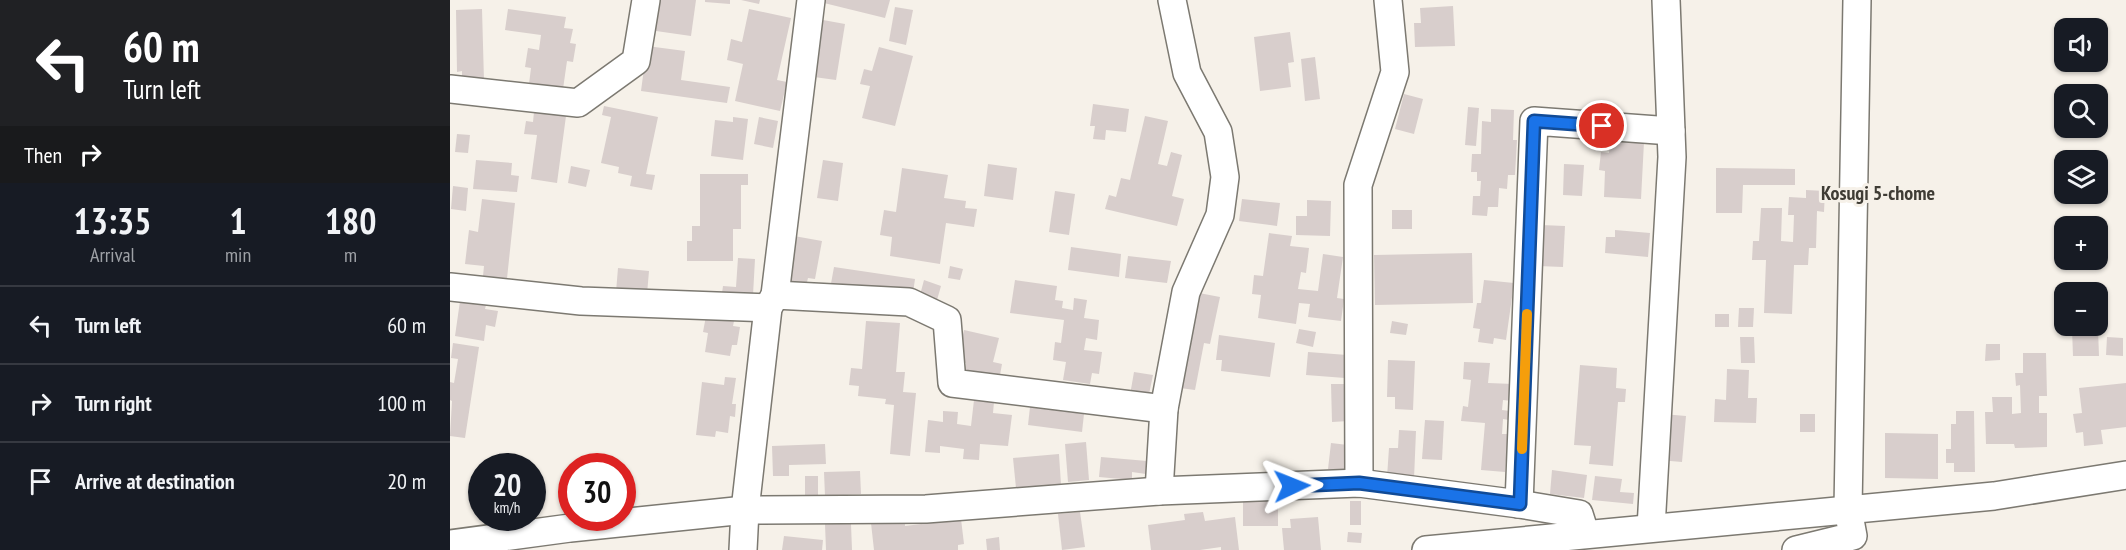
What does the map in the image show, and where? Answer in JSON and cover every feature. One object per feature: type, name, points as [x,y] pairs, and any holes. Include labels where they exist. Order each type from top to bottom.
[{"type":"street","points":[[450,89],[578,103],[636,61],[646,0]]},
{"type":"street","points":[[743,550],[745,510],[811,0]]},
{"type":"street","points":[[1159,491],[1164,409],[1186,292],[1220,215],[1225,177],[1218,132],[1186,73],[1172,0]]},
{"type":"street","points":[[1359,483],[1358,185],[1395,72],[1388,0]]},
{"type":"street","points":[[1651,528],[1672,169],[1666,0]]},
{"type":"street","points":[[1796,550],[1853,536],[1848,509],[1857,0]]},
{"type":"street","points":[[1520,504],[1534,121],[1671,131]]},
{"type":"street","points":[[450,287],[581,301],[909,302],[947,320],[952,383],[1164,409]]},
{"type":"street","points":[[1426,550],[1994,496],[2126,475]]},
{"type":"street","points":[[450,544],[570,528],[745,510],[926,509],[1159,491],[1359,483],[1579,514],[1586,533]]},
{"type":"building","points":[[654,0],[696,0],[691,36],[649,30]]},
{"type":"building","points":[[705,0],[730,0],[730,4],[705,2]]},
{"type":"building","points":[[741,0],[760,0],[759,4]]},
{"type":"building","points":[[825,0],[890,0],[885,18],[824,3]]},
{"type":"building","points":[[1453,6],[1455,46],[1415,47],[1414,23],[1421,23],[1420,8]]},
{"type":"building","points":[[895,7],[913,10],[906,45],[889,41]]},
{"type":"building","points":[[482,9],[484,81],[462,82],[462,71],[457,72],[456,10]]},
{"type":"building","points":[[508,9],[566,17],[564,28],[573,29],[570,43],[576,44],[573,62],[567,61],[563,89],[529,84],[531,68],[525,67],[528,48],[539,50],[541,35],[505,30]]},
{"type":"building","points":[[749,9],[791,18],[777,80],[787,82],[780,111],[735,101],[743,64],[727,60],[731,39],[742,42]]},
{"type":"building","points":[[823,20],[845,24],[836,80],[814,77]]},
{"type":"building","points":[[1290,32],[1294,62],[1288,63],[1291,87],[1260,91],[1254,37]]},
{"type":"building","points":[[647,46],[685,51],[681,80],[730,87],[727,103],[641,91]]},
{"type":"building","points":[[879,47],[913,56],[895,126],[862,118],[870,86],[860,84],[864,69],[872,71]]},
{"type":"building","points":[[1315,57],[1320,99],[1305,101],[1301,59]]},
{"type":"building","points":[[1404,94],[1423,99],[1414,134],[1395,129]]},
{"type":"building","points":[[1093,104],[1129,109],[1126,132],[1106,130],[1105,140],[1093,139],[1095,126],[1090,126]]},
{"type":"building","points":[[604,106],[658,117],[646,174],[655,175],[652,190],[630,186],[632,176],[618,173],[619,167],[601,163],[611,117],[602,115]]},
{"type":"building","points":[[1468,107],[1479,108],[1476,146],[1465,145]]},
{"type":"building","points":[[1491,109],[1514,110],[1513,140],[1517,140],[1515,175],[1508,175],[1507,189],[1499,188],[1498,207],[1488,207],[1487,216],[1472,215],[1473,196],[1480,196],[1481,181],[1477,181],[1477,172],[1471,172],[1472,154],[1481,154],[1482,121],[1491,122]]},
{"type":"building","points":[[534,112],[566,116],[557,183],[531,179],[537,135],[524,134],[526,121],[533,122]]},
{"type":"building","points":[[1145,116],[1168,121],[1158,164],[1167,166],[1171,152],[1182,155],[1172,196],[1184,199],[1177,226],[1105,209],[1109,195],[1116,197],[1121,178],[1130,180]]},
{"type":"building","points":[[733,117],[748,119],[743,160],[711,156],[715,120],[733,122]]},
{"type":"building","points":[[759,117],[778,121],[773,148],[754,144]]},
{"type":"building","points":[[457,134],[470,135],[468,153],[455,152]]},
{"type":"building","points":[[1610,141],[1644,142],[1641,199],[1604,197],[1605,171],[1599,170],[1601,152],[1609,153]]},
{"type":"building","points":[[476,160],[512,163],[511,175],[519,176],[517,192],[473,189]]},
{"type":"building","points":[[823,160],[843,163],[838,201],[817,198]]},
{"type":"building","points":[[988,164],[1017,168],[1013,200],[984,196]]},
{"type":"building","points":[[1564,164],[1584,165],[1582,196],[1563,195]]},
{"type":"building","points":[[571,166],[590,170],[586,187],[568,183]]},
{"type":"building","points":[[902,168],[948,175],[944,198],[966,201],[965,208],[977,209],[974,227],[946,223],[940,264],[890,256],[892,237],[880,235],[884,210],[896,212]]},
{"type":"building","points":[[1716,168],[1795,169],[1795,185],[1743,185],[1742,213],[1716,213]]},
{"type":"building","points":[[700,174],[748,174],[748,185],[741,185],[741,229],[733,229],[733,261],[687,261],[687,241],[692,241],[692,226],[700,226]]},
{"type":"building","points":[[453,186],[468,188],[466,211],[451,209]]},
{"type":"building","points":[[1806,190],[1825,191],[1824,212],[1817,211],[1816,248],[1809,248],[1808,265],[1794,265],[1792,314],[1764,313],[1766,260],[1752,260],[1753,241],[1759,241],[1761,208],[1782,208],[1781,241],[1793,242],[1794,215],[1788,215],[1789,197],[1806,198]]},
{"type":"building","points":[[1055,191],[1075,194],[1069,235],[1049,232]]},
{"type":"building","points":[[482,199],[515,203],[506,288],[482,286],[484,266],[465,264],[469,230],[478,232]]},
{"type":"building","points":[[1242,199],[1280,203],[1277,226],[1239,221]]},
{"type":"building","points":[[1307,200],[1331,201],[1330,236],[1296,235],[1296,216],[1307,216]]},
{"type":"building","points":[[1392,210],[1412,210],[1412,229],[1392,229]]},
{"type":"building","points":[[1541,225],[1565,226],[1563,267],[1538,266]]},
{"type":"building","points":[[1615,230],[1650,233],[1648,257],[1605,253],[1606,237],[1615,237]]},
{"type":"building","points":[[1269,233],[1292,236],[1290,246],[1309,248],[1306,273],[1301,272],[1298,289],[1318,291],[1323,254],[1343,257],[1337,298],[1344,299],[1341,321],[1308,317],[1310,304],[1299,303],[1296,324],[1258,318],[1261,295],[1252,294],[1254,275],[1263,276]]},
{"type":"building","points":[[794,236],[822,241],[815,279],[808,278],[806,286],[785,282]]},
{"type":"building","points":[[1071,247],[1121,254],[1119,277],[1068,270]]},
{"type":"building","points":[[1472,253],[1473,303],[1375,305],[1374,255]]},
{"type":"building","points":[[1128,256],[1171,261],[1167,283],[1125,278]]},
{"type":"building","points":[[738,258],[755,259],[753,295],[722,293],[723,286],[736,287]]},
{"type":"building","points":[[950,266],[963,269],[960,280],[948,278]]},
{"type":"building","points":[[834,267],[915,279],[913,293],[854,285],[853,292],[830,289]]},
{"type":"building","points":[[618,268],[649,271],[647,294],[616,292]]},
{"type":"building","points":[[924,280],[941,286],[937,300],[920,295]]},
{"type":"building","points":[[1015,280],[1057,286],[1055,300],[1063,301],[1062,308],[1073,310],[1074,298],[1087,300],[1084,318],[1099,320],[1097,340],[1086,338],[1084,350],[1102,352],[1099,374],[1092,373],[1090,384],[1063,380],[1066,362],[1053,360],[1055,342],[1061,343],[1064,320],[1010,313]]},
{"type":"building","points":[[1484,280],[1514,283],[1506,340],[1494,338],[1493,344],[1478,342],[1480,329],[1473,328],[1477,303],[1481,303]]},
{"type":"building","points":[[1199,293],[1220,297],[1210,344],[1204,343],[1195,390],[1180,388]]},
{"type":"building","points":[[460,301],[486,305],[485,309],[498,311],[495,327],[486,325],[484,341],[455,336]]},
{"type":"building","points":[[1739,308],[1754,308],[1753,327],[1738,327]]},
{"type":"building","points":[[1715,314],[1729,314],[1729,327],[1715,327]]},
{"type":"building","points":[[706,316],[734,321],[733,326],[740,327],[737,345],[732,345],[730,356],[705,352],[708,333],[703,332]]},
{"type":"building","points":[[866,321],[900,323],[896,372],[905,372],[903,392],[916,393],[910,456],[890,454],[894,405],[885,404],[886,399],[858,396],[859,386],[849,385],[851,368],[862,369]]},
{"type":"building","points":[[1392,321],[1408,324],[1406,335],[1390,333]]},
{"type":"building","points":[[1299,329],[1316,332],[1313,347],[1296,343]]},
{"type":"building","points":[[964,330],[999,338],[993,362],[1002,364],[1000,375],[982,372],[981,376],[964,373],[966,363],[957,361]]},
{"type":"building","points":[[1219,335],[1275,343],[1270,377],[1221,371],[1222,360],[1216,360]]},
{"type":"building","points":[[2072,336],[2098,336],[2099,356],[2073,356]]},
{"type":"building","points":[[1740,337],[1754,337],[1755,363],[1741,363]]},
{"type":"building","points":[[2107,337],[2123,338],[2123,356],[2106,355]]},
{"type":"building","points":[[453,343],[479,347],[465,438],[450,436],[452,401],[450,400],[450,382],[454,383],[458,359],[451,358]]},
{"type":"building","points":[[1986,344],[2000,344],[2000,360],[1985,361]]},
{"type":"building","points":[[1308,352],[1347,355],[1345,378],[1306,375]]},
{"type":"building","points":[[2023,353],[2046,353],[2047,396],[2039,396],[2039,413],[2047,413],[2047,447],[2015,448],[2014,444],[1986,444],[1985,412],[1993,412],[1992,397],[2012,397],[2012,414],[2021,413],[2020,385],[2016,386],[2015,373],[2023,373]]},
{"type":"building","points":[[1388,360],[1415,361],[1413,410],[1395,409],[1395,397],[1387,397]]},
{"type":"building","points":[[1464,362],[1490,363],[1488,383],[1513,384],[1512,401],[1503,400],[1502,410],[1510,411],[1509,420],[1503,419],[1502,434],[1508,434],[1505,472],[1481,470],[1485,423],[1461,421],[1463,406],[1468,407],[1471,380],[1463,379]]},
{"type":"building","points":[[1580,365],[1617,368],[1616,388],[1626,389],[1625,402],[1618,402],[1613,466],[1589,464],[1591,446],[1574,445]]},
{"type":"building","points":[[1727,369],[1749,370],[1748,398],[1757,398],[1756,423],[1714,422],[1715,399],[1726,400]]},
{"type":"building","points":[[1134,372],[1153,375],[1148,399],[1130,395]]},
{"type":"building","points":[[725,377],[736,378],[732,404],[736,404],[735,417],[730,416],[728,433],[716,431],[715,437],[696,435],[702,382],[724,385]]},
{"type":"building","points":[[2126,383],[2126,427],[2101,430],[2103,444],[2084,446],[2083,432],[2076,433],[2073,414],[2082,413],[2079,388]]},
{"type":"building","points":[[1331,384],[1348,384],[1349,421],[1332,422]]},
{"type":"building","points":[[974,400],[994,402],[993,413],[1012,415],[1008,446],[980,444],[979,460],[963,459],[964,449],[940,446],[940,453],[925,452],[928,420],[943,422],[943,411],[958,412],[957,424],[971,426]]},
{"type":"building","points":[[1030,407],[1084,414],[1082,432],[1028,425]]},
{"type":"building","points":[[1956,411],[1974,411],[1975,472],[1954,472],[1954,463],[1946,463],[1946,449],[1951,449],[1951,424],[1956,424]]},
{"type":"building","points":[[1663,414],[1686,416],[1682,462],[1659,460]]},
{"type":"building","points":[[1800,414],[1815,414],[1815,432],[1800,432]]},
{"type":"building","points":[[1425,420],[1444,421],[1442,460],[1422,459]]},
{"type":"building","points":[[1399,430],[1416,431],[1414,479],[1387,477],[1389,448],[1398,448]]},
{"type":"building","points":[[1885,433],[1938,434],[1938,479],[1885,478]]},
{"type":"building","points":[[1086,442],[1089,480],[1068,482],[1065,444]]},
{"type":"building","points":[[1331,443],[1348,445],[1345,471],[1328,469]]},
{"type":"building","points":[[825,444],[826,464],[789,465],[789,476],[773,476],[772,446]]},
{"type":"building","points":[[1059,454],[1061,485],[1016,488],[1013,458]]},
{"type":"building","points":[[1101,457],[1147,461],[1146,474],[1132,472],[1132,480],[1099,477]]},
{"type":"building","points":[[1552,470],[1587,475],[1584,498],[1550,494]]},
{"type":"building","points":[[860,471],[861,494],[825,496],[824,472]]},
{"type":"building","points":[[805,476],[818,476],[818,495],[805,495]]},
{"type":"building","points":[[1595,476],[1622,479],[1620,492],[1634,493],[1633,504],[1592,500]]},
{"type":"building","points":[[1278,499],[1278,526],[1243,526],[1243,500]]},
{"type":"building","points":[[1350,501],[1361,501],[1361,525],[1350,525]]},
{"type":"building","points":[[1080,512],[1085,547],[1062,550],[1058,514]]},
{"type":"building","points":[[1203,512],[1205,521],[1235,517],[1239,550],[1221,550],[1221,547],[1200,550],[1151,550],[1148,525],[1185,520],[1184,514]]},
{"type":"building","points":[[1318,517],[1321,550],[1284,550],[1282,528],[1291,528],[1290,519]]},
{"type":"building","points":[[905,519],[905,526],[961,519],[964,544],[958,545],[958,550],[874,550],[871,523]]},
{"type":"building","points":[[825,524],[851,524],[852,550],[826,550]]},
{"type":"building","points":[[1348,532],[1362,533],[1361,543],[1347,542]]},
{"type":"building","points":[[784,536],[823,540],[822,550],[782,550]]},
{"type":"building","points":[[999,537],[1000,550],[987,550],[986,539]]},
{"type":"slow traffic","points":[[1522,449],[1527,314]]},
{"type":"district","name":"Kosugi 5-chome","points":[[1878,193]]},
{"type":"route","points":[[1292,486],[1359,483],[1520,504],[1534,121],[1602,126]]}]
